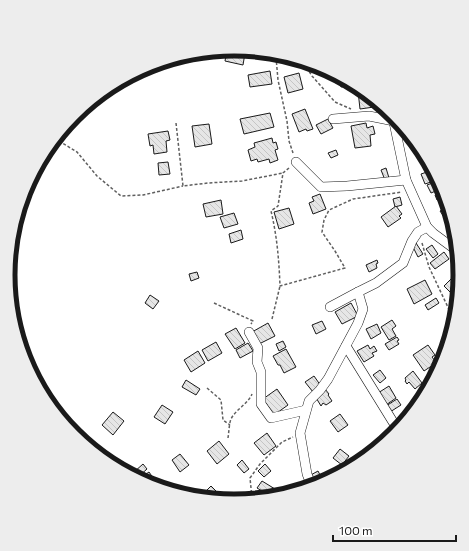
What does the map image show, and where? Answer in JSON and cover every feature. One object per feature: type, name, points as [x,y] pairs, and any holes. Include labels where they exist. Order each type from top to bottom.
[{"type":"street","points":[[333,119],[370,116],[386,117]]},
{"type":"street","points":[[395,125],[406,180],[427,227],[452,247]]},
{"type":"street","points":[[296,162],[321,187],[406,180]]},
{"type":"street","points":[[330,307],[376,283],[403,263],[412,241],[418,232],[427,227]]},
{"type":"street","points":[[310,481],[307,474],[300,433],[309,401],[328,379],[358,323],[363,309],[358,292]]},
{"type":"street","points":[[249,332],[258,348],[258,362],[261,372],[262,404],[271,418],[306,410]]},
{"type":"street","points":[[346,346],[393,422]]},
{"type":"path","points":[[60,142],[77,152],[97,176],[121,196],[143,196],[183,186],[242,181],[283,173],[296,162],[289,141],[287,121],[278,80],[276,60]]},
{"type":"path","points":[[308,69],[312,76],[336,102],[356,111]]},
{"type":"path","points":[[176,123],[183,186]]},
{"type":"path","points":[[272,319],[280,286],[276,232],[272,211],[278,206],[283,173]]},
{"type":"path","points":[[280,286],[345,268],[322,232],[324,220],[330,210],[353,199],[395,194],[410,190]]},
{"type":"path","points":[[418,232],[429,268],[450,315]]},
{"type":"path","points":[[214,303],[253,321],[249,332]]},
{"type":"path","points":[[207,388],[221,400],[223,420],[230,425]]},
{"type":"path","points":[[228,438],[231,420],[238,410],[251,397],[253,391]]},
{"type":"path","points":[[252,495],[250,478],[260,464],[282,442],[300,433]]},
{"type":"building","points":[[226,56],[244,56],[243,65],[225,61]]},
{"type":"building","points":[[270,71],[272,84],[250,87],[248,75]]},
{"type":"building","points":[[299,73],[303,89],[288,93],[284,77]]},
{"type":"building","points":[[340,83],[346,86],[341,87]]},
{"type":"building","points":[[358,95],[374,107],[360,109]]},
{"type":"building","points":[[305,109],[313,129],[307,131],[306,129],[299,132],[292,114]]},
{"type":"building","points":[[270,113],[274,127],[244,134],[240,119]]},
{"type":"building","points":[[328,119],[333,128],[321,134],[316,125]]},
{"type":"building","points":[[366,123],[367,128],[373,126],[375,134],[370,135],[371,146],[355,148],[351,126]]},
{"type":"building","points":[[209,124],[212,144],[195,147],[192,126]]},
{"type":"building","points":[[168,131],[170,140],[166,141],[167,152],[154,154],[153,145],[150,146],[148,134]]},
{"type":"building","points":[[272,138],[273,143],[276,142],[278,149],[275,150],[278,160],[270,163],[269,159],[258,162],[257,159],[251,161],[248,150],[255,147],[254,143]]},
{"type":"building","points":[[336,150],[338,155],[331,158],[328,153]]},
{"type":"building","points":[[168,162],[170,174],[159,175],[158,163]]},
{"type":"building","points":[[386,168],[389,178],[385,180],[381,170]]},
{"type":"building","points":[[428,172],[432,182],[425,184],[421,174]]},
{"type":"building","points":[[433,183],[436,191],[431,193],[427,185]]},
{"type":"building","points":[[320,194],[326,209],[313,214],[309,203],[314,201],[312,197]]},
{"type":"building","points":[[438,194],[440,199],[437,200],[435,195]]},
{"type":"building","points":[[400,197],[402,205],[395,207],[393,199]]},
{"type":"building","points":[[221,200],[223,214],[206,217],[203,204]]},
{"type":"building","points":[[396,206],[402,214],[399,216],[401,218],[388,227],[381,217]]},
{"type":"building","points":[[289,208],[294,224],[279,229],[274,212]]},
{"type":"building","points":[[443,209],[447,219],[446,220],[440,211]]},
{"type":"building","points":[[234,213],[238,224],[224,228],[220,217]]},
{"type":"building","points":[[241,230],[243,239],[231,243],[229,234]]},
{"type":"building","points":[[416,243],[423,254],[418,257],[412,245]]},
{"type":"building","points":[[432,245],[438,254],[433,258],[426,249]]},
{"type":"building","points":[[444,252],[449,259],[435,269],[430,263]]},
{"type":"building","points":[[377,260],[377,268],[369,272],[366,265]]},
{"type":"building","points":[[197,272],[199,278],[191,281],[189,274]]},
{"type":"building","points":[[454,276],[453,295],[444,286]]},
{"type":"building","points":[[425,280],[432,294],[414,304],[407,289]]},
{"type":"building","points":[[150,295],[159,301],[153,309],[145,303]]},
{"type":"building","points":[[436,298],[439,303],[428,310],[425,305]]},
{"type":"building","points":[[351,303],[358,316],[342,324],[335,312]]},
{"type":"building","points":[[392,320],[396,326],[392,329],[396,336],[389,340],[381,327]]},
{"type":"building","points":[[322,321],[326,329],[316,334],[312,325]]},
{"type":"building","points":[[268,323],[275,336],[259,344],[252,332]]},
{"type":"building","points":[[377,324],[381,333],[371,339],[366,329]]},
{"type":"building","points":[[236,328],[245,343],[235,349],[225,334]]},
{"type":"building","points":[[397,337],[399,344],[389,350],[385,344]]},
{"type":"building","points":[[283,341],[286,347],[279,351],[276,344]]},
{"type":"building","points":[[216,342],[222,353],[208,361],[202,350]]},
{"type":"building","points":[[248,343],[253,351],[240,358],[236,350]]},
{"type":"building","points":[[368,345],[370,349],[374,346],[377,351],[372,353],[374,356],[364,362],[357,351]]},
{"type":"building","points":[[428,345],[435,355],[432,357],[435,361],[432,363],[433,365],[424,371],[413,355]]},
{"type":"building","points":[[286,349],[296,367],[284,373],[273,356]]},
{"type":"building","points":[[198,351],[205,363],[191,372],[184,360]]},
{"type":"building","points":[[380,370],[386,378],[380,383],[373,375]]},
{"type":"building","points":[[413,371],[422,383],[415,389],[409,382],[407,384],[405,381],[405,378]]},
{"type":"building","points":[[314,376],[321,386],[313,392],[305,382]]},
{"type":"building","points":[[186,380],[200,389],[196,395],[182,387]]},
{"type":"building","points":[[389,386],[396,398],[386,405],[378,393]]},
{"type":"building","points":[[277,389],[288,405],[274,415],[263,399]]},
{"type":"building","points":[[325,389],[332,401],[326,405],[323,403],[321,406],[315,396]]},
{"type":"building","points":[[397,399],[401,405],[390,412],[386,406]]},
{"type":"building","points":[[162,405],[173,412],[165,424],[154,417]]},
{"type":"building","points":[[113,412],[124,421],[113,435],[102,425]]},
{"type":"building","points":[[340,414],[348,425],[338,432],[330,421]]},
{"type":"building","points":[[267,433],[276,446],[264,455],[254,443]]},
{"type":"building","points":[[219,441],[229,454],[217,464],[207,451]]},
{"type":"building","points":[[340,449],[349,456],[342,465],[333,458]]},
{"type":"building","points":[[180,454],[189,465],[180,472],[172,460]]},
{"type":"building","points":[[242,460],[249,469],[244,473],[237,465]]},
{"type":"building","points":[[143,464],[147,469],[141,474],[135,471]]},
{"type":"building","points":[[265,464],[271,471],[264,477],[258,471]]},
{"type":"building","points":[[318,471],[321,477],[312,480],[309,476]]},
{"type":"building","points":[[149,472],[154,479],[151,478],[144,475]]},
{"type":"building","points":[[262,481],[275,489],[274,491],[265,493],[257,488]]},
{"type":"building","points":[[211,486],[219,494],[218,495],[204,493]]}]
